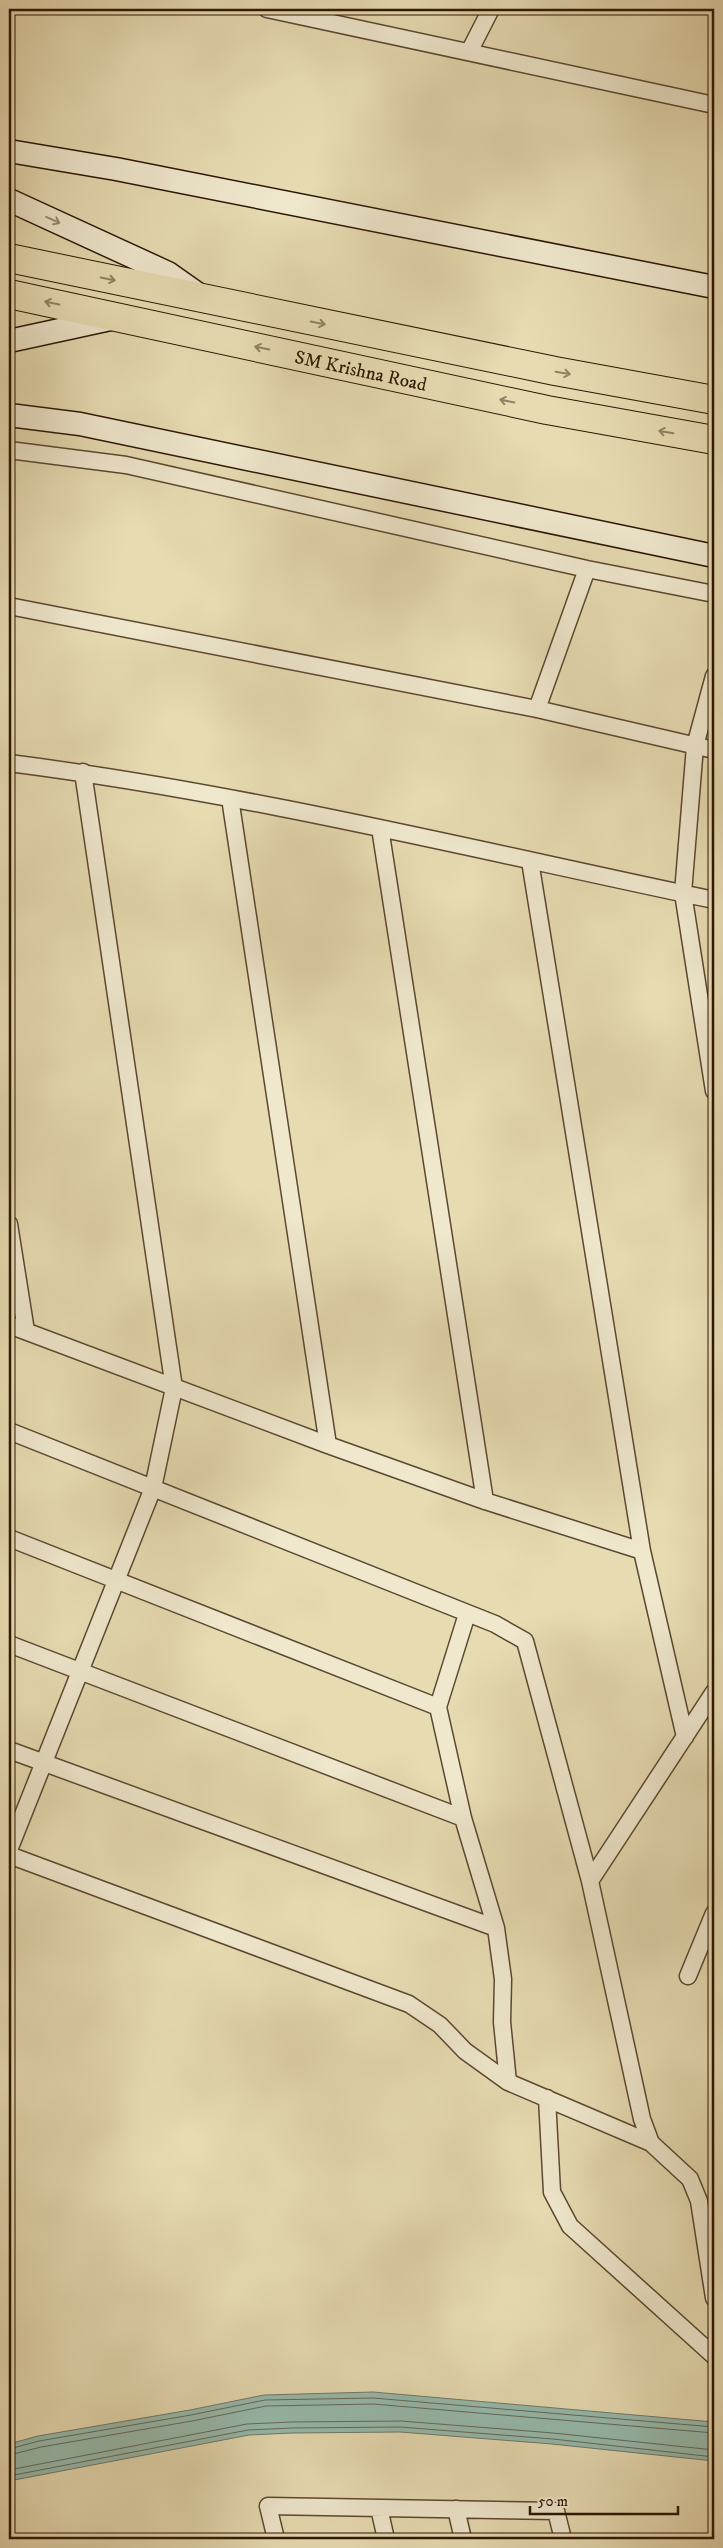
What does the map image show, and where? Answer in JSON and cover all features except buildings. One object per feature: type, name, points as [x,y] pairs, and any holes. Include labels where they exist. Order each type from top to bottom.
[{"type":"highway","name":"SM Krishna Road","points":[[9,258],[207,301],[555,371],[714,400]]},
{"type":"highway","name":"SM Krishna Road","points":[[9,294],[547,410],[714,440]]},
{"type":"street","points":[[267,9],[714,105]]},
{"type":"street","points":[[469,52],[491,9]]},
{"type":"street","points":[[9,151],[116,168],[714,287]]},
{"type":"street","points":[[9,200],[168,273],[207,301]]},
{"type":"street","points":[[9,341],[118,317]]},
{"type":"street","points":[[9,415],[80,424],[714,556]]},
{"type":"street","points":[[9,450],[126,465],[587,570],[714,594]]},
{"type":"street","points":[[537,709],[587,570]]},
{"type":"street","points":[[9,606],[537,709],[714,750]]},
{"type":"street","points":[[714,676],[695,746],[684,893],[714,1091]]},
{"type":"street","points":[[9,763],[83,772],[230,798],[380,828],[714,900]]},
{"type":"street","points":[[9,1850],[152,1488],[174,1388],[83,772]]},
{"type":"street","points":[[230,798],[328,1445]]},
{"type":"street","points":[[380,828],[485,1501]]},
{"type":"street","points":[[530,861],[642,1551],[684,1737]]},
{"type":"street","points":[[9,1224],[26,1332]]},
{"type":"street","points":[[9,1325],[328,1445],[485,1501],[642,1551]]},
{"type":"street","points":[[9,1431],[495,1624],[514,1633],[525,1641],[590,1881],[642,2119],[651,2143]]},
{"type":"street","points":[[9,1538],[438,1707]]},
{"type":"street","points":[[467,1614],[438,1707],[463,1818],[496,1928],[503,1979],[502,2022],[508,2082]]},
{"type":"street","points":[[9,1644],[79,1673],[463,1818]]},
{"type":"street","points":[[590,1881],[714,1692]]},
{"type":"street","points":[[9,1750],[496,1928]]},
{"type":"street","points":[[9,1855],[409,2004],[440,2025],[465,2050],[508,2082],[651,2143],[690,2179],[699,2201],[714,2298]]},
{"type":"street","points":[[688,1976],[714,1913]]},
{"type":"street","points":[[547,2098],[552,2192],[570,2226],[714,2356]]},
{"type":"street","points":[[276,2539],[268,2506],[556,2511],[563,2539]]},
{"type":"street","points":[[379,2508],[386,2539]]},
{"type":"street","points":[[456,2509],[463,2539]]},
{"type":"water","points":[[373,2392],[714,2422],[714,2461],[552,2444],[400,2432],[292,2433],[249,2435],[9,2481],[9,2444],[38,2436],[190,2410],[264,2395]]}]
